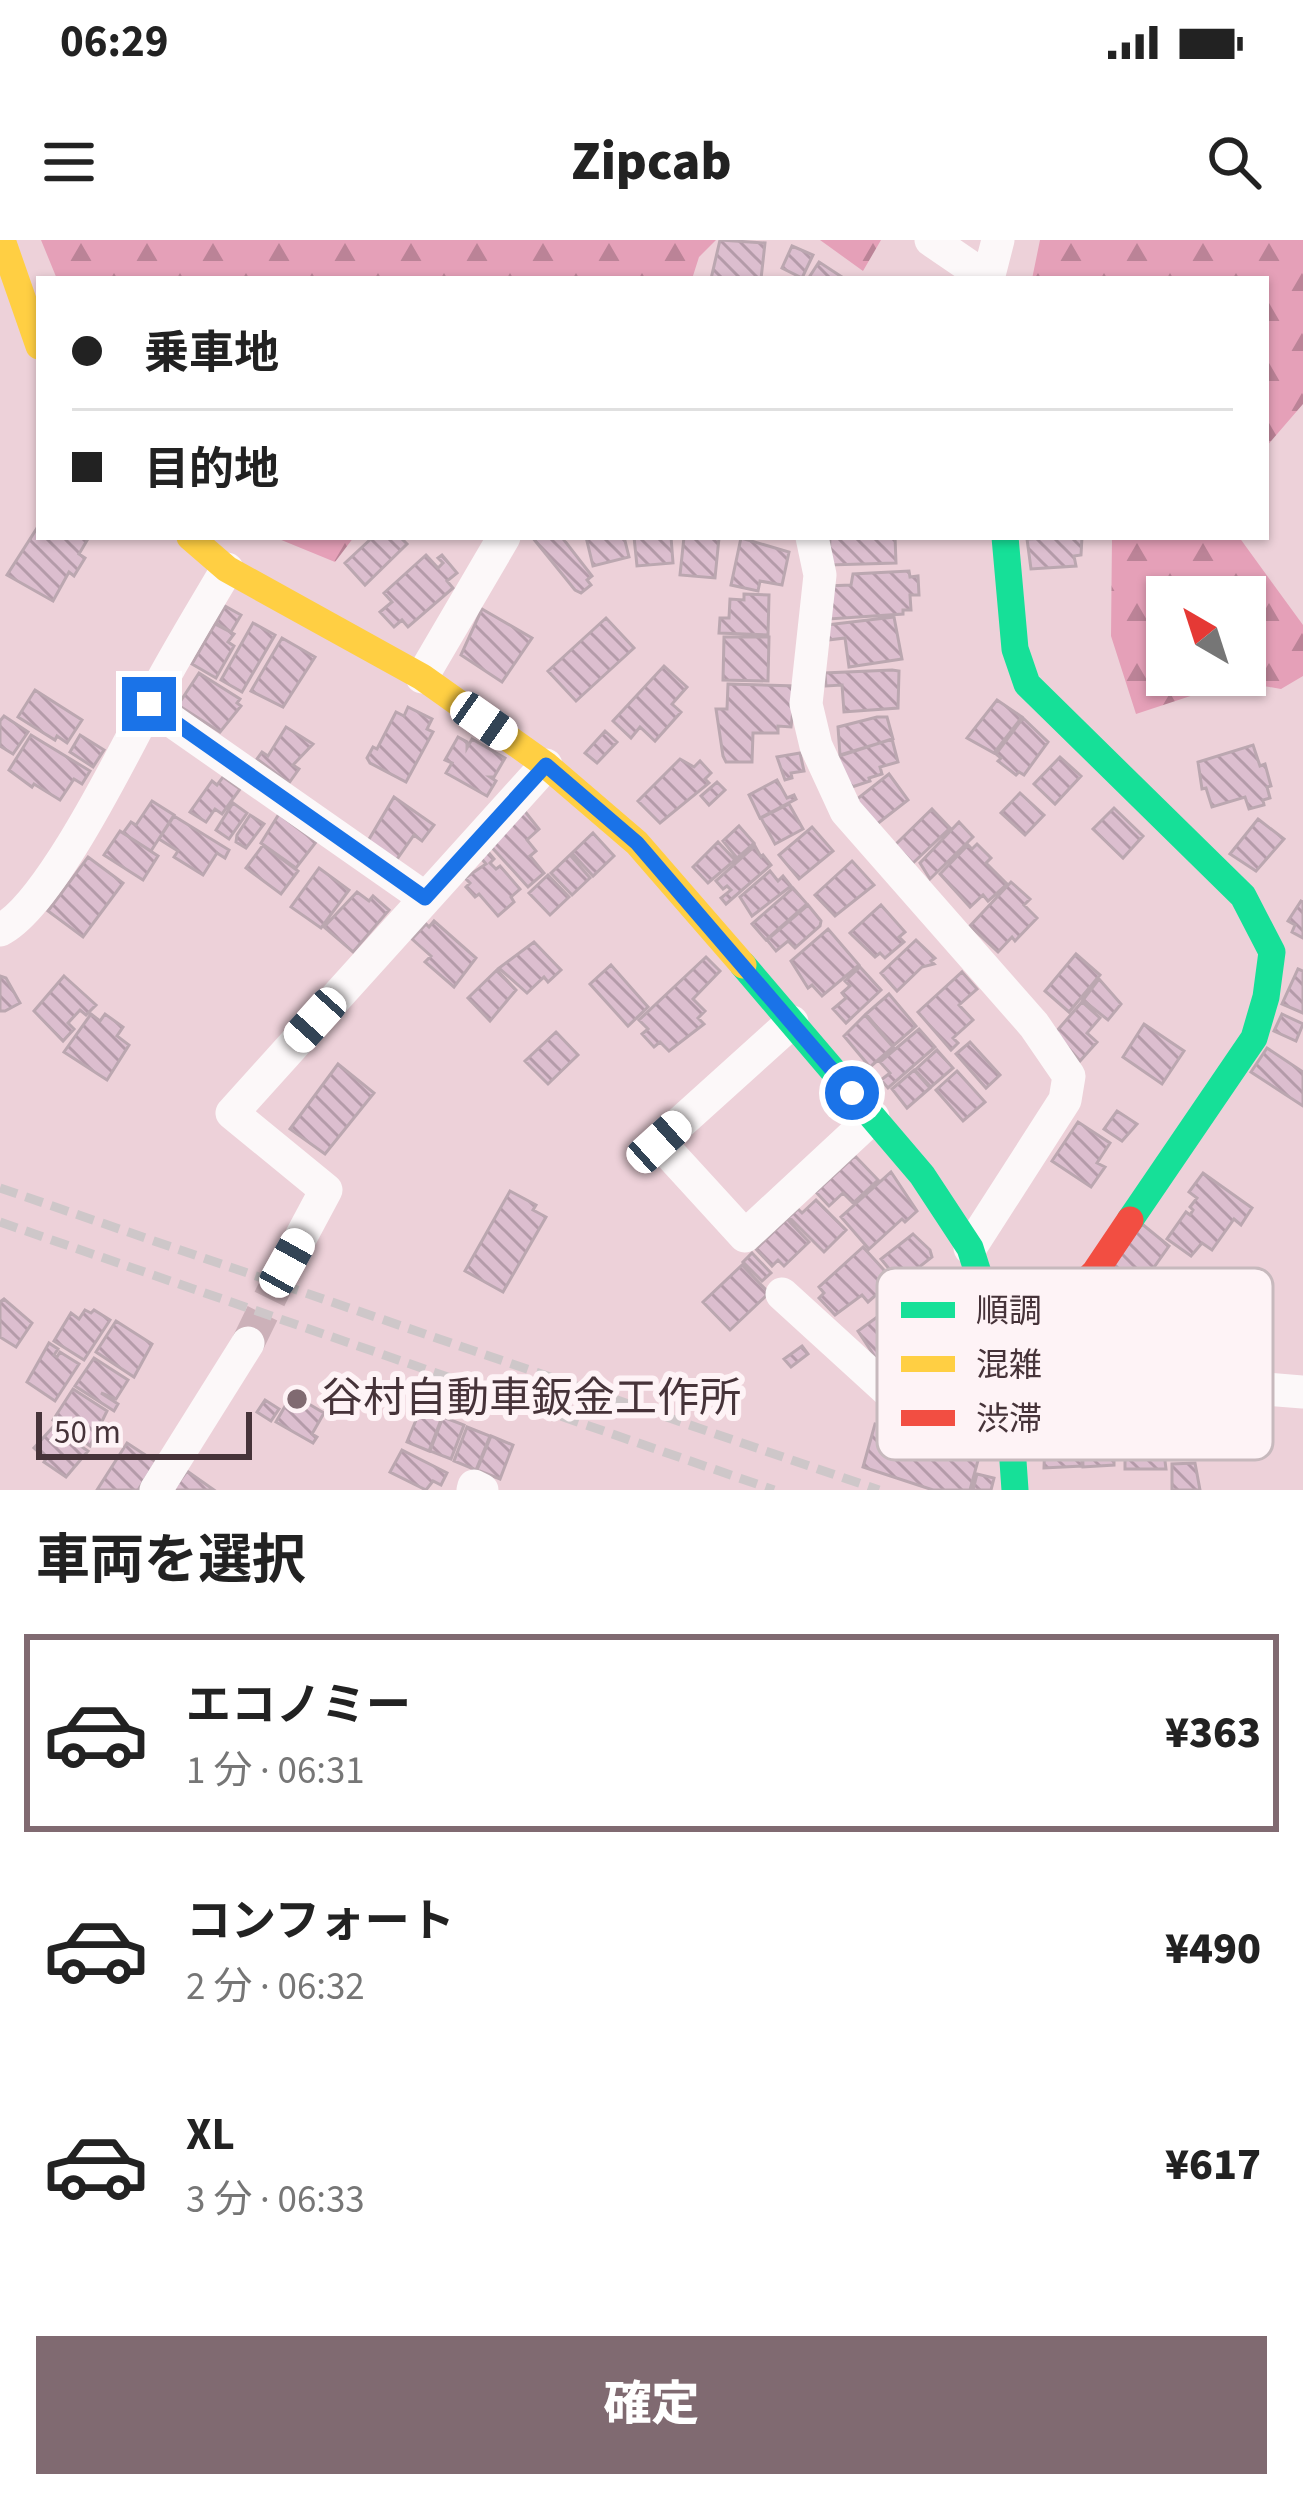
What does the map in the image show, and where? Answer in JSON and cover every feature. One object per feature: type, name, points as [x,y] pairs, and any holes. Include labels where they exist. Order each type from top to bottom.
[{"type":"street","points":[[2,240],[36,337]]},
{"type":"street","points":[[932,240],[984,276]]},
{"type":"street","points":[[989,276],[998,240]]},
{"type":"street","points":[[193,540],[227,569],[422,677],[546,765],[637,843],[922,1174],[970,1248],[976,1268]]},
{"type":"street","points":[[422,677],[501,540]]},
{"type":"street","points":[[813,540],[820,575],[806,704],[815,746],[846,811],[1034,1024],[1070,1076],[1065,1100],[970,1248]]},
{"type":"street","points":[[1005,540],[1015,649],[1027,684],[1244,896],[1272,952],[1254,1038],[1098,1268]]},
{"type":"street","points":[[0,930],[15,922],[35,900],[125,753],[227,569]]},
{"type":"street","points":[[149,704],[425,898]]},
{"type":"street","points":[[287,1263],[326,1190],[232,1113],[546,765]]},
{"type":"street","points":[[792,1022],[659,1142],[746,1235],[873,1118]]},
{"type":"street","points":[[782,1294],[877,1381]]},
{"type":"street","points":[[156,1490],[248,1342]]},
{"type":"street","points":[[1273,1390],[1303,1392]]},
{"type":"street","points":[[1013,1460],[1015,1490]]},
{"type":"street","points":[[473,1490],[474,1486],[482,1490]]},
{"type":"green space","points":[[41,240],[716,240],[699,257],[693,276],[56,276]]},
{"type":"green space","points":[[820,240],[881,240],[863,271]]},
{"type":"green space","points":[[1040,240],[1303,240],[1303,404],[1269,444],[1269,276],[1033,276]]},
{"type":"green space","points":[[281,540],[352,540],[335,562]]},
{"type":"green space","points":[[1112,540],[1241,540],[1303,625],[1303,676],[1281,689],[1266,686],[1266,576],[1146,576],[1146,696],[1191,696],[1136,714],[1111,636]]},
{"type":"building","points":[[720,240],[765,243],[761,276],[712,276]]},
{"type":"building","points":[[792,246],[813,255],[803,276],[782,268]]},
{"type":"building","points":[[819,262],[840,276],[810,276]]},
{"type":"building","points":[[36,530],[36,540],[87,540],[79,554],[85,558],[74,576],[69,572],[53,601],[7,575]]},
{"type":"building","points":[[370,540],[407,544],[365,585],[345,563]]},
{"type":"building","points":[[534,540],[564,540],[592,576],[587,580],[591,585],[581,593]]},
{"type":"building","points":[[587,540],[625,540],[629,557],[593,566]]},
{"type":"building","points":[[634,540],[671,540],[673,563],[637,566]]},
{"type":"building","points":[[684,540],[719,540],[715,578],[680,575]]},
{"type":"building","points":[[741,540],[789,552],[782,585],[760,581],[758,591],[731,585]]},
{"type":"building","points":[[830,540],[895,540],[896,563],[829,565]]},
{"type":"building","points":[[1027,540],[1082,540],[1081,555],[1074,556],[1076,566],[1031,569]]},
{"type":"building","points":[[426,555],[438,568],[442,555],[457,573],[447,581],[453,588],[408,627],[402,620],[394,627],[380,612],[392,602],[384,593]]},
{"type":"building","points":[[909,571],[910,577],[918,576],[919,595],[910,595],[911,610],[829,619],[827,586],[851,585],[853,574]]},
{"type":"building","points":[[744,594],[769,595],[768,635],[719,633],[720,618],[729,618],[730,599],[744,600]]},
{"type":"building","points":[[225,606],[241,615],[231,632],[216,623]]},
{"type":"building","points":[[482,609],[532,638],[502,682],[461,655]]},
{"type":"building","points":[[894,617],[902,659],[849,667],[845,638],[828,640],[826,625]]},
{"type":"building","points":[[606,618],[634,648],[576,701],[548,671]]},
{"type":"building","points":[[253,623],[275,635],[242,692],[221,680]]},
{"type":"building","points":[[215,624],[234,634],[228,642],[234,646],[216,678],[192,664]]},
{"type":"building","points":[[724,637],[769,637],[768,681],[723,680]]},
{"type":"building","points":[[282,638],[315,657],[283,707],[251,691]]},
{"type":"building","points":[[664,666],[687,687],[672,704],[681,712],[655,741],[640,727],[631,738],[613,721]]},
{"type":"building","points":[[899,671],[898,708],[844,712],[842,685],[826,686],[825,673]]},
{"type":"building","points":[[199,673],[240,699],[241,706],[220,732],[178,705]]},
{"type":"building","points":[[728,684],[796,686],[791,727],[778,726],[778,733],[753,733],[752,762],[726,762],[723,756],[716,709],[727,709]]},
{"type":"building","points":[[35,690],[82,720],[67,743],[18,717]]},
{"type":"building","points":[[997,700],[1022,717],[994,753],[967,738]]},
{"type":"building","points":[[408,707],[432,719],[427,729],[433,732],[406,782],[367,758],[373,747],[377,749],[396,712],[404,716]]},
{"type":"building","points":[[4,716],[28,732],[13,754],[0,746]]},
{"type":"building","points":[[887,717],[893,739],[840,755],[838,727]]},
{"type":"building","points":[[1023,718],[1048,742],[1024,775],[1016,775],[996,754]]},
{"type":"building","points":[[286,727],[313,744],[293,765],[299,769],[289,783],[257,759],[262,752],[268,756]]},
{"type":"building","points":[[605,731],[617,742],[597,763],[585,753]]},
{"type":"building","points":[[31,735],[90,771],[82,784],[74,779],[60,800],[9,770]]},
{"type":"building","points":[[80,735],[104,750],[93,767],[70,752]]},
{"type":"building","points":[[458,737],[467,742],[467,748],[472,739],[505,758],[490,777],[496,781],[487,796],[446,773],[452,763],[445,760]]},
{"type":"building","points":[[892,739],[898,762],[880,767],[882,774],[849,788],[827,760]]},
{"type":"building","points":[[1253,745],[1260,766],[1265,764],[1270,798],[1249,809],[1245,797],[1212,807],[1206,788],[1202,789],[1198,762]]},
{"type":"building","points":[[800,753],[804,771],[791,773],[792,778],[785,780],[777,757]]},
{"type":"building","points":[[1060,757],[1081,776],[1055,804],[1034,784]]},
{"type":"building","points":[[680,759],[694,767],[700,761],[711,773],[705,779],[709,783],[660,823],[638,801]]},
{"type":"building","points":[[889,774],[908,800],[877,824],[852,803]]},
{"type":"building","points":[[223,777],[240,789],[222,814],[215,809],[206,822],[190,812],[212,781],[217,785]]},
{"type":"building","points":[[777,780],[787,798],[794,795],[796,799],[760,818],[749,795]]},
{"type":"building","points":[[717,782],[725,790],[709,805],[701,796]]},
{"type":"building","points":[[1020,793],[1044,815],[1025,835],[1001,813]]},
{"type":"building","points":[[394,797],[434,825],[422,841],[414,835],[395,862],[365,846]]},
{"type":"building","points":[[152,801],[174,815],[151,851],[123,833],[131,822],[136,825]]},
{"type":"building","points":[[233,803],[247,813],[229,839],[216,830]]},
{"type":"building","points":[[789,804],[803,829],[775,844],[761,818]]},
{"type":"building","points":[[1114,808],[1143,836],[1123,858],[1093,829]]},
{"type":"building","points":[[523,809],[539,829],[527,840],[536,851],[530,856],[544,873],[528,887],[487,842]]},
{"type":"building","points":[[932,809],[950,828],[913,863],[895,845]]},
{"type":"building","points":[[279,814],[316,842],[296,868],[261,843]]},
{"type":"building","points":[[250,815],[264,824],[246,848],[236,842]]},
{"type":"building","points":[[174,816],[229,850],[225,858],[217,853],[203,875],[174,857],[178,851],[159,839]]},
{"type":"building","points":[[1258,819],[1284,839],[1256,871],[1230,854]]},
{"type":"building","points":[[959,822],[973,837],[930,879],[920,863]]},
{"type":"building","points":[[739,826],[754,843],[737,858],[723,841]]},
{"type":"building","points":[[812,827],[833,851],[799,879],[779,855]]},
{"type":"building","points":[[120,831],[158,856],[143,880],[104,855]]},
{"type":"building","points":[[593,833],[614,856],[593,876],[572,853]]},
{"type":"building","points":[[718,842],[735,860],[708,883],[693,867]]},
{"type":"building","points":[[977,844],[991,858],[986,863],[1007,884],[988,901],[983,895],[970,907],[940,874],[968,845],[972,849]]},
{"type":"building","points":[[263,845],[298,871],[281,894],[246,868]]},
{"type":"building","points":[[483,846],[494,859],[490,863],[496,869],[500,866],[520,889],[498,916],[466,887],[470,883],[465,878],[486,864],[476,852]]},
{"type":"building","points":[[755,846],[771,865],[726,904],[721,898],[731,890],[716,881]]},
{"type":"building","points":[[570,855],[590,878],[572,895],[551,873]]},
{"type":"building","points":[[88,857],[123,883],[83,937],[48,911]]},
{"type":"building","points":[[852,861],[874,885],[835,916],[815,895]]},
{"type":"building","points":[[319,868],[349,890],[321,928],[291,907]]},
{"type":"building","points":[[770,871],[791,886],[752,916],[740,897]]},
{"type":"building","points":[[548,875],[569,897],[550,915],[529,893]]},
{"type":"building","points":[[1011,882],[1030,899],[1024,905],[1037,918],[998,952],[970,926]]},
{"type":"building","points":[[793,888],[807,904],[766,940],[752,924]]},
{"type":"building","points":[[357,892],[369,901],[373,896],[389,910],[353,952],[324,927]]},
{"type":"building","points":[[1301,901],[1303,938],[1292,932],[1295,925],[1288,921]]},
{"type":"building","points":[[808,905],[820,926],[795,948],[788,941],[776,951],[767,940]]},
{"type":"building","points":[[881,905],[905,932],[899,937],[904,942],[885,958],[880,953],[875,957],[850,933]]},
{"type":"building","points":[[434,921],[476,958],[454,987],[425,962],[431,956],[412,939]]},
{"type":"building","points":[[828,929],[859,965],[822,996],[812,985],[808,988],[791,961]]},
{"type":"building","points":[[916,940],[935,958],[934,964],[922,967],[897,991],[881,973]]},
{"type":"building","points":[[534,942],[561,970],[548,982],[544,977],[527,993],[499,968]]},
{"type":"building","points":[[1076,954],[1100,975],[1069,1012],[1045,991]]},
{"type":"building","points":[[706,957],[720,971],[693,999],[705,1011],[698,1018],[704,1024],[669,1051],[660,1042],[654,1047],[642,1034],[648,1029],[639,1020]]},
{"type":"building","points":[[611,965],[648,1007],[628,1026],[590,984]]},
{"type":"building","points":[[860,967],[881,990],[846,1023],[833,1009],[846,998],[842,993],[850,986],[845,981]]},
{"type":"building","points":[[1298,969],[1303,971],[1303,1013],[1282,1004]]},
{"type":"building","points":[[497,970],[516,990],[490,1021],[468,998]]},
{"type":"building","points":[[962,972],[977,989],[959,1005],[973,1020],[953,1038],[958,1043],[951,1050],[918,1012]]},
{"type":"building","points":[[0,976],[6,978],[20,1003],[5,1011],[0,1011]]},
{"type":"building","points":[[64,976],[96,1005],[86,1015],[80,1010],[68,1023],[74,1029],[63,1041],[34,1011]]},
{"type":"building","points":[[1099,979],[1121,1004],[1108,1020],[1083,1000]]},
{"type":"building","points":[[889,994],[916,1026],[893,1046],[866,1014]]},
{"type":"building","points":[[1082,1002],[1100,1018],[1087,1033],[1097,1042],[1080,1061],[1055,1033]]},
{"type":"building","points":[[91,1014],[100,1021],[105,1014],[123,1027],[117,1036],[129,1045],[107,1080],[64,1052]]},
{"type":"building","points":[[1282,1014],[1303,1024],[1296,1041],[1274,1031]]},
{"type":"building","points":[[865,1015],[893,1047],[870,1067],[844,1036]]},
{"type":"building","points":[[1144,1024],[1184,1051],[1162,1084],[1123,1057]]},
{"type":"building","points":[[919,1029],[935,1047],[888,1088],[881,1080],[890,1073],[880,1062]]},
{"type":"building","points":[[556,1032],[578,1055],[548,1084],[525,1061]]},
{"type":"building","points":[[970,1042],[1000,1075],[986,1088],[956,1054]]},
{"type":"building","points":[[1267,1048],[1303,1072],[1303,1106],[1251,1072]]},
{"type":"building","points":[[937,1050],[953,1068],[931,1087],[915,1070]]},
{"type":"building","points":[[338,1064],[374,1093],[325,1154],[290,1129]]},
{"type":"building","points":[[914,1070],[930,1088],[907,1108],[892,1089]]},
{"type":"building","points":[[957,1071],[985,1102],[963,1121],[936,1090]]},
{"type":"building","points":[[1117,1111],[1137,1124],[1122,1141],[1104,1129]]},
{"type":"building","points":[[1078,1122],[1110,1143],[1097,1163],[1105,1167],[1091,1187],[1052,1161]]},
{"type":"building","points":[[855,1156],[878,1180],[853,1203],[843,1193],[829,1206],[816,1192]]},
{"type":"building","points":[[891,1172],[917,1211],[869,1249],[841,1217]]},
{"type":"building","points":[[1203,1173],[1252,1208],[1241,1225],[1234,1219],[1212,1250],[1202,1243],[1191,1256],[1167,1239],[1186,1212],[1190,1215],[1193,1210],[1190,1207],[1197,1198],[1189,1192]]},
{"type":"building","points":[[510,1191],[536,1205],[533,1210],[546,1217],[503,1292],[465,1271]]},
{"type":"building","points":[[816,1200],[846,1230],[824,1252],[789,1217]]},
{"type":"building","points":[[787,1219],[809,1242],[784,1266],[778,1260],[772,1266],[756,1249]]},
{"type":"building","points":[[1142,1224],[1169,1246],[1153,1268],[1111,1268]]},
{"type":"building","points":[[913,1234],[932,1257],[918,1268],[888,1268],[881,1259]]},
{"type":"building","points":[[863,1247],[882,1268],[877,1268],[877,1294],[868,1302],[862,1295],[835,1315],[819,1298],[824,1293],[819,1287]]},
{"type":"building","points":[[752,1253],[771,1273],[762,1281],[743,1262]]},
{"type":"building","points":[[742,1265],[769,1293],[730,1330],[703,1302]]},
{"type":"building","points":[[4,1299],[32,1323],[16,1347],[0,1337],[0,1302]]},
{"type":"building","points":[[85,1310],[110,1320],[84,1360],[54,1341],[71,1313],[79,1319]]},
{"type":"building","points":[[877,1317],[877,1360],[858,1331]]},
{"type":"building","points":[[116,1321],[152,1344],[134,1377],[96,1352]]},
{"type":"building","points":[[49,1343],[58,1349],[54,1355],[60,1352],[79,1364],[55,1401],[27,1382]]},
{"type":"building","points":[[802,1346],[808,1354],[791,1367],[784,1359]]},
{"type":"building","points":[[94,1358],[128,1380],[116,1399],[101,1393],[118,1404],[114,1411],[75,1386]]},
{"type":"building","points":[[73,1389],[107,1411],[90,1446],[53,1420]]},
{"type":"building","points":[[292,1394],[324,1413],[312,1434],[317,1437],[313,1443],[276,1422]]},
{"type":"building","points":[[265,1400],[279,1409],[271,1421],[257,1412]]},
{"type":"building","points":[[421,1408],[442,1417],[429,1451],[407,1442]]},
{"type":"building","points":[[443,1417],[464,1425],[451,1459],[430,1451]]},
{"type":"building","points":[[875,1424],[877,1460],[978,1460],[970,1490],[933,1490],[863,1467]]},
{"type":"building","points":[[53,1427],[88,1451],[66,1477],[44,1462],[34,1448]]},
{"type":"building","points":[[467,1427],[490,1436],[476,1470],[454,1461]]},
{"type":"building","points":[[491,1436],[513,1445],[500,1479],[477,1470]]},
{"type":"building","points":[[127,1443],[156,1462],[138,1490],[97,1490]]},
{"type":"building","points":[[402,1450],[447,1473],[441,1485],[433,1481],[426,1490],[390,1472]]},
{"type":"building","points":[[1044,1460],[1082,1460],[1082,1466],[1044,1468]]},
{"type":"building","points":[[1083,1460],[1114,1460],[1114,1465],[1083,1467]]},
{"type":"building","points":[[1125,1460],[1165,1460],[1166,1469],[1125,1469]]},
{"type":"building","points":[[1195,1463],[1200,1490],[1172,1490],[1172,1464]]},
{"type":"building","points":[[187,1471],[214,1490],[173,1490]]},
{"type":"building","points":[[977,1474],[994,1478],[991,1490],[973,1490]]},
{"type":"tunnel","points":[[248,1343],[287,1263]]},
{"type":"railway","points":[[0,1188],[879,1490]]},
{"type":"railway","points":[[0,1222],[774,1490]]},
{"type":"traffic: fast","points":[[1005,540],[1015,649],[1027,684],[1243,896],[1272,952],[1254,1038],[1130,1220]]},
{"type":"traffic: fast","points":[[743,965],[922,1175],[970,1248],[976,1268]]},
{"type":"traffic: fast","points":[[1013,1460],[1015,1490]]},
{"type":"traffic: slow","points":[[2,240],[36,337]]},
{"type":"traffic: slow","points":[[193,540],[227,569],[422,677],[546,765],[637,843],[743,965]]},
{"type":"traffic: jam","points":[[1098,1268],[1130,1220]]},
{"type":"place","name":"谷村自動車鈑金工作所","points":[[297,1399]]},
{"type":"route","points":[[149,704],[425,898],[546,765],[637,843],[852,1093]]}]
